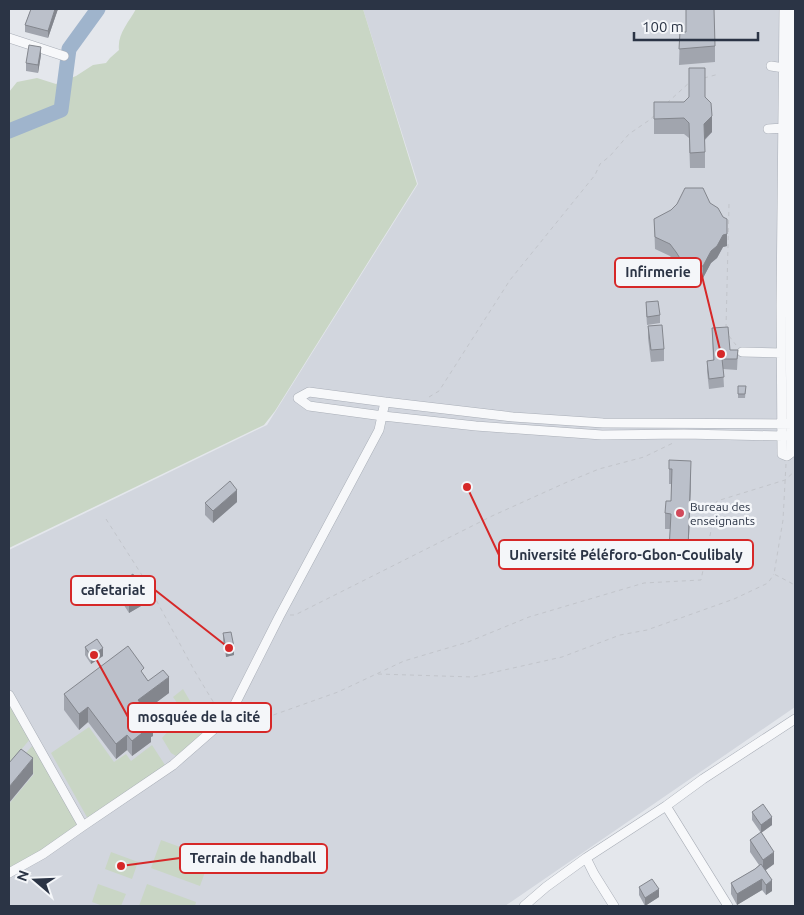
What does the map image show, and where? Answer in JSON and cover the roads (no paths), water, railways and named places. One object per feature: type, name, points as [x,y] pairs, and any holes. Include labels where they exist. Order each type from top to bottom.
[{"type":"street","points":[[784,9],[787,59],[786,181],[777,235],[789,287],[781,353],[789,425],[793,435],[791,454],[787,456],[782,454],[782,436],[789,425],[789,287],[793,205],[786,181],[783,128],[784,68],[787,59],[792,9]]},
{"type":"street","points":[[9,38],[64,56]]},
{"type":"street","points":[[771,66],[784,68]]},
{"type":"street","points":[[768,129],[783,128]]},
{"type":"street","points":[[742,352],[781,353]]},
{"type":"street","points":[[789,425],[603,424],[513,417],[309,392],[298,398],[309,406],[476,426],[602,435],[793,435]]},
{"type":"street","points":[[9,873],[44,854],[173,765],[229,716],[279,616],[379,430],[385,402]]},
{"type":"street","points":[[602,435],[603,424]]},
{"type":"street","points":[[9,695],[83,826]]},
{"type":"street","points":[[524,906],[546,887],[586,858],[795,719]]},
{"type":"street","points":[[666,806],[728,906]]},
{"type":"street","points":[[586,858],[614,906]]},
{"type":"waterway","points":[[9,131],[61,110],[69,49],[98,9]]},
{"type":"place","name":"Infirmerie","points":[[721,354]]},
{"type":"place","name":"Université Péléforo-Gbon-Coulibaly","points":[[467,487]]},
{"type":"place","name":"Bureau des enseignants","points":[[680,513]]},
{"type":"place","name":"cafetariat","points":[[229,648]]},
{"type":"place","name":"mosquée de la cité","points":[[94,655]]},
{"type":"place","name":"Terrain de handball","points":[[121,866]]}]
